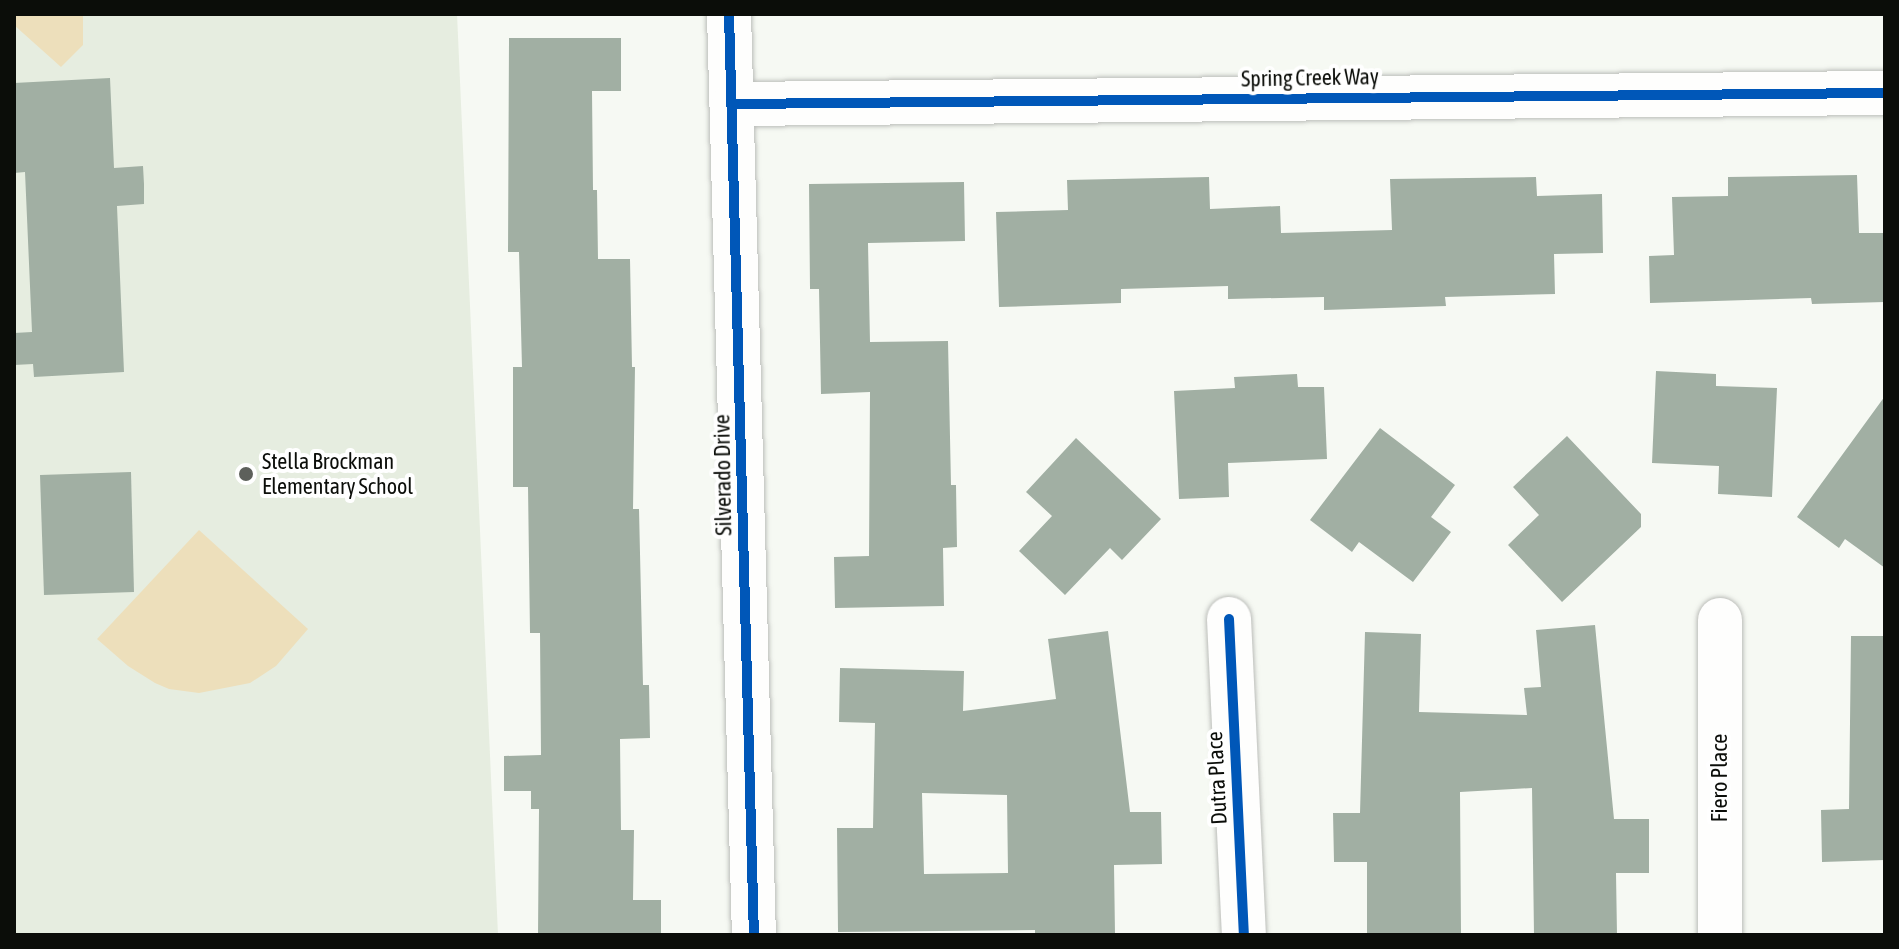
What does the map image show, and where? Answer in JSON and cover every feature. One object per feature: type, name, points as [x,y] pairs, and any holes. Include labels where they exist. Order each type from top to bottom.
[{"type":"street","name":"Silverado Drive","points":[[729,14],[734,104],[754,935]]},
{"type":"street","name":"Spring Creek Way","points":[[734,104],[1885,93]]},
{"type":"street","name":"Dutra Place","points":[[1229,619],[1244,935]]},
{"type":"street","name":"Fiero Place","points":[[1720,620],[1720,935]]},
{"type":"shaded area","name":"Stella Brockman Elementary School","points":[[14,14],[457,14],[498,935],[14,935]]},
{"type":"shaded area","points":[[14,14],[83,14],[83,45],[61,67],[14,25]]},
{"type":"shaded area","points":[[199,530],[308,629],[276,666],[250,683],[199,693],[169,689],[155,683],[128,666],[97,639]]},
{"type":"building","points":[[509,38],[621,38],[621,91],[592,91],[593,190],[597,190],[598,259],[630,259],[632,367],[635,367],[633,509],[639,509],[643,685],[649,685],[650,738],[620,739],[621,830],[634,830],[633,900],[661,900],[661,935],[538,935],[539,809],[531,809],[531,791],[504,791],[504,756],[541,755],[540,633],[530,633],[528,487],[513,487],[513,367],[522,367],[519,252],[508,252]]},
{"type":"building","points":[[110,78],[114,168],[143,166],[144,184],[144,204],[117,206],[124,372],[34,377],[33,364],[14,365],[14,333],[32,332],[25,172],[14,173],[14,83]]},
{"type":"building","points":[[1857,175],[1859,233],[1885,233],[1885,302],[1812,304],[1811,298],[1650,303],[1649,256],[1674,255],[1672,197],[1728,196],[1728,177]]},
{"type":"building","points":[[1209,177],[1210,209],[1280,206],[1281,233],[1392,230],[1390,179],[1536,177],[1537,196],[1602,194],[1603,253],[1554,254],[1555,294],[1445,297],[1446,306],[1324,310],[1324,297],[1228,299],[1228,286],[1121,289],[1121,303],[999,307],[996,212],[1068,210],[1067,180]]},
{"type":"building","points":[[964,182],[965,241],[868,243],[870,342],[948,341],[951,485],[956,485],[957,547],[943,548],[944,606],[835,608],[834,557],[869,556],[870,392],[821,394],[819,289],[810,289],[809,184]]},
{"type":"building","points":[[1656,371],[1716,374],[1716,386],[1777,388],[1772,497],[1718,494],[1719,466],[1652,463]]},
{"type":"building","points":[[1297,374],[1298,387],[1324,387],[1327,459],[1228,463],[1229,497],[1179,499],[1174,391],[1235,388],[1234,377]]},
{"type":"building","points":[[1885,396],[1885,568],[1845,539],[1839,548],[1797,517]]},
{"type":"building","points":[[1380,428],[1455,485],[1431,517],[1451,532],[1413,582],[1359,542],[1352,552],[1310,520]]},
{"type":"building","points":[[1567,436],[1641,514],[1641,527],[1562,602],[1508,545],[1539,515],[1513,487]]},
{"type":"building","points":[[1076,438],[1161,519],[1122,560],[1110,548],[1065,595],[1019,551],[1052,516],[1026,492]]},
{"type":"building","points":[[131,472],[134,592],[44,595],[40,475]]},
{"type":"building","points":[[1595,625],[1614,819],[1649,819],[1649,873],[1616,873],[1617,935],[1534,935],[1532,788],[1460,792],[1461,933],[1367,934],[1367,862],[1334,862],[1333,813],[1360,813],[1365,632],[1421,634],[1419,712],[1527,715],[1524,688],[1541,687],[1536,630]]},
{"type":"building","points":[[1108,631],[1130,812],[1161,812],[1162,864],[1114,865],[1115,934],[1035,935],[1035,930],[838,932],[837,828],[873,828],[875,723],[839,722],[840,668],[964,671],[963,711],[1056,699],[1048,639]],"holes":[[[922,793],[1007,795],[1008,873],[924,874]]]},
{"type":"building","points":[[1851,636],[1885,636],[1885,860],[1822,862],[1821,810],[1849,809]]},
{"type":"cycle path","points":[[729,14],[754,935]]},
{"type":"cycle path","points":[[734,104],[1885,93]]},
{"type":"cycle path","points":[[1229,619],[1244,935]]},
{"type":"place","name":"Stella Brockman Elementary School","points":[[246,474]]}]
